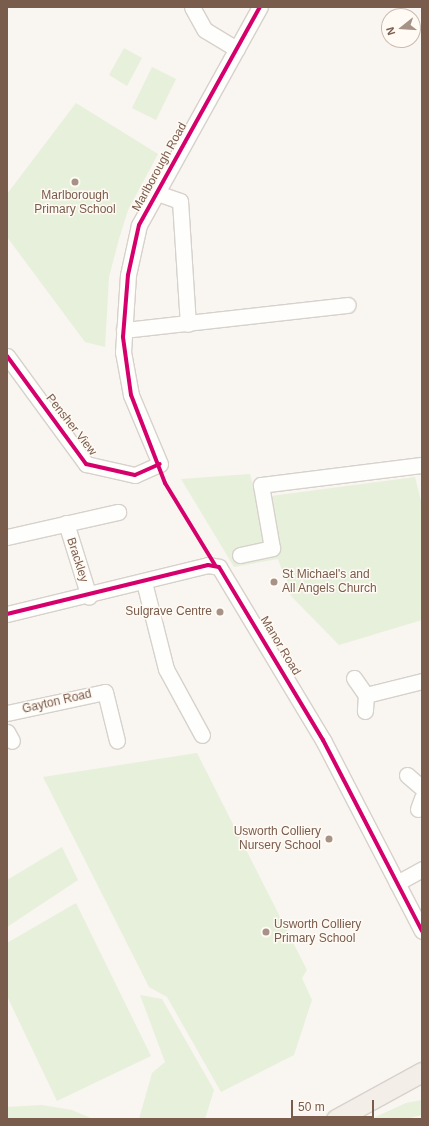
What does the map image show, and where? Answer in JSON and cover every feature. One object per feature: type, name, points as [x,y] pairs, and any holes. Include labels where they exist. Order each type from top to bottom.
[{"type":"main road","points":[[336,1119],[422,1072]]},
{"type":"street","points":[[192,7],[205,30],[237,48]]},
{"type":"street","name":"Marlborough Road","points":[[160,464],[131,395],[123,352],[128,275],[139,225],[260,7]]},
{"type":"street","points":[[157,193],[180,201],[188,324]]},
{"type":"street","points":[[124,330],[348,305]]},
{"type":"street","name":"Pensher View","points":[[7,356],[86,464],[135,475],[160,464]]},
{"type":"street","points":[[240,555],[272,548],[261,485],[422,465]]},
{"type":"street","name":"Brackley","points":[[7,537],[118,512]]},
{"type":"street","name":"Brackley","points":[[66,523],[89,597]]},
{"type":"street","name":"Manor Road","points":[[7,614],[89,597],[208,565],[219,567],[297,694],[422,931]]},
{"type":"street","points":[[144,582],[166,669],[202,735]]},
{"type":"street","points":[[354,678],[366,695],[365,711]]},
{"type":"street","points":[[366,695],[422,682]]},
{"type":"street","name":"Gayton Road","points":[[7,713],[105,692],[117,741]]},
{"type":"street","points":[[407,775],[422,788]]},
{"type":"street","points":[[397,883],[422,869]]},
{"type":"green space","points":[[124,48],[142,58],[127,86],[109,75]]},
{"type":"green space","points":[[152,67],[176,79],[156,120],[132,108]]},
{"type":"green space","points":[[76,103],[158,154],[128,210],[119,239],[109,277],[105,347],[85,342],[7,237],[7,194]]},
{"type":"green space","points":[[250,474],[256,498],[415,477],[422,505],[422,620],[339,645],[291,596],[278,559],[234,567],[181,479]]},
{"type":"green space","points":[[197,753],[307,970],[302,978],[312,1000],[294,1055],[221,1092],[167,997],[149,987],[43,777]]},
{"type":"green space","points":[[62,847],[78,880],[7,927],[7,880]]},
{"type":"green space","points":[[76,903],[151,1056],[57,1101],[7,996],[7,943]]},
{"type":"green space","points":[[140,995],[162,999],[214,1090],[205,1119],[139,1119],[152,1073],[165,1062]]},
{"type":"green space","points":[[422,1100],[422,1115],[406,1119],[371,1119],[406,1103]]},
{"type":"green space","points":[[42,1105],[72,1110],[93,1119],[7,1119],[7,1107]]},
{"type":"cycle path","points":[[215,565],[165,483],[131,395],[123,337],[128,275],[139,225],[260,7]]},
{"type":"cycle path","points":[[7,356],[86,464],[135,475],[160,464]]},
{"type":"cycle path","points":[[7,614],[208,565],[219,567],[323,740],[422,931]]},
{"type":"place","name":"Marlborough Primary School","points":[[75,182]]},
{"type":"place","name":"St Michael's and All Angels Church","points":[[274,582]]},
{"type":"place","name":"Sulgrave Centre","points":[[220,612]]},
{"type":"place","name":"Usworth Colliery Nursery School","points":[[329,839]]},
{"type":"place","name":"Usworth Colliery Primary School","points":[[266,932]]}]
